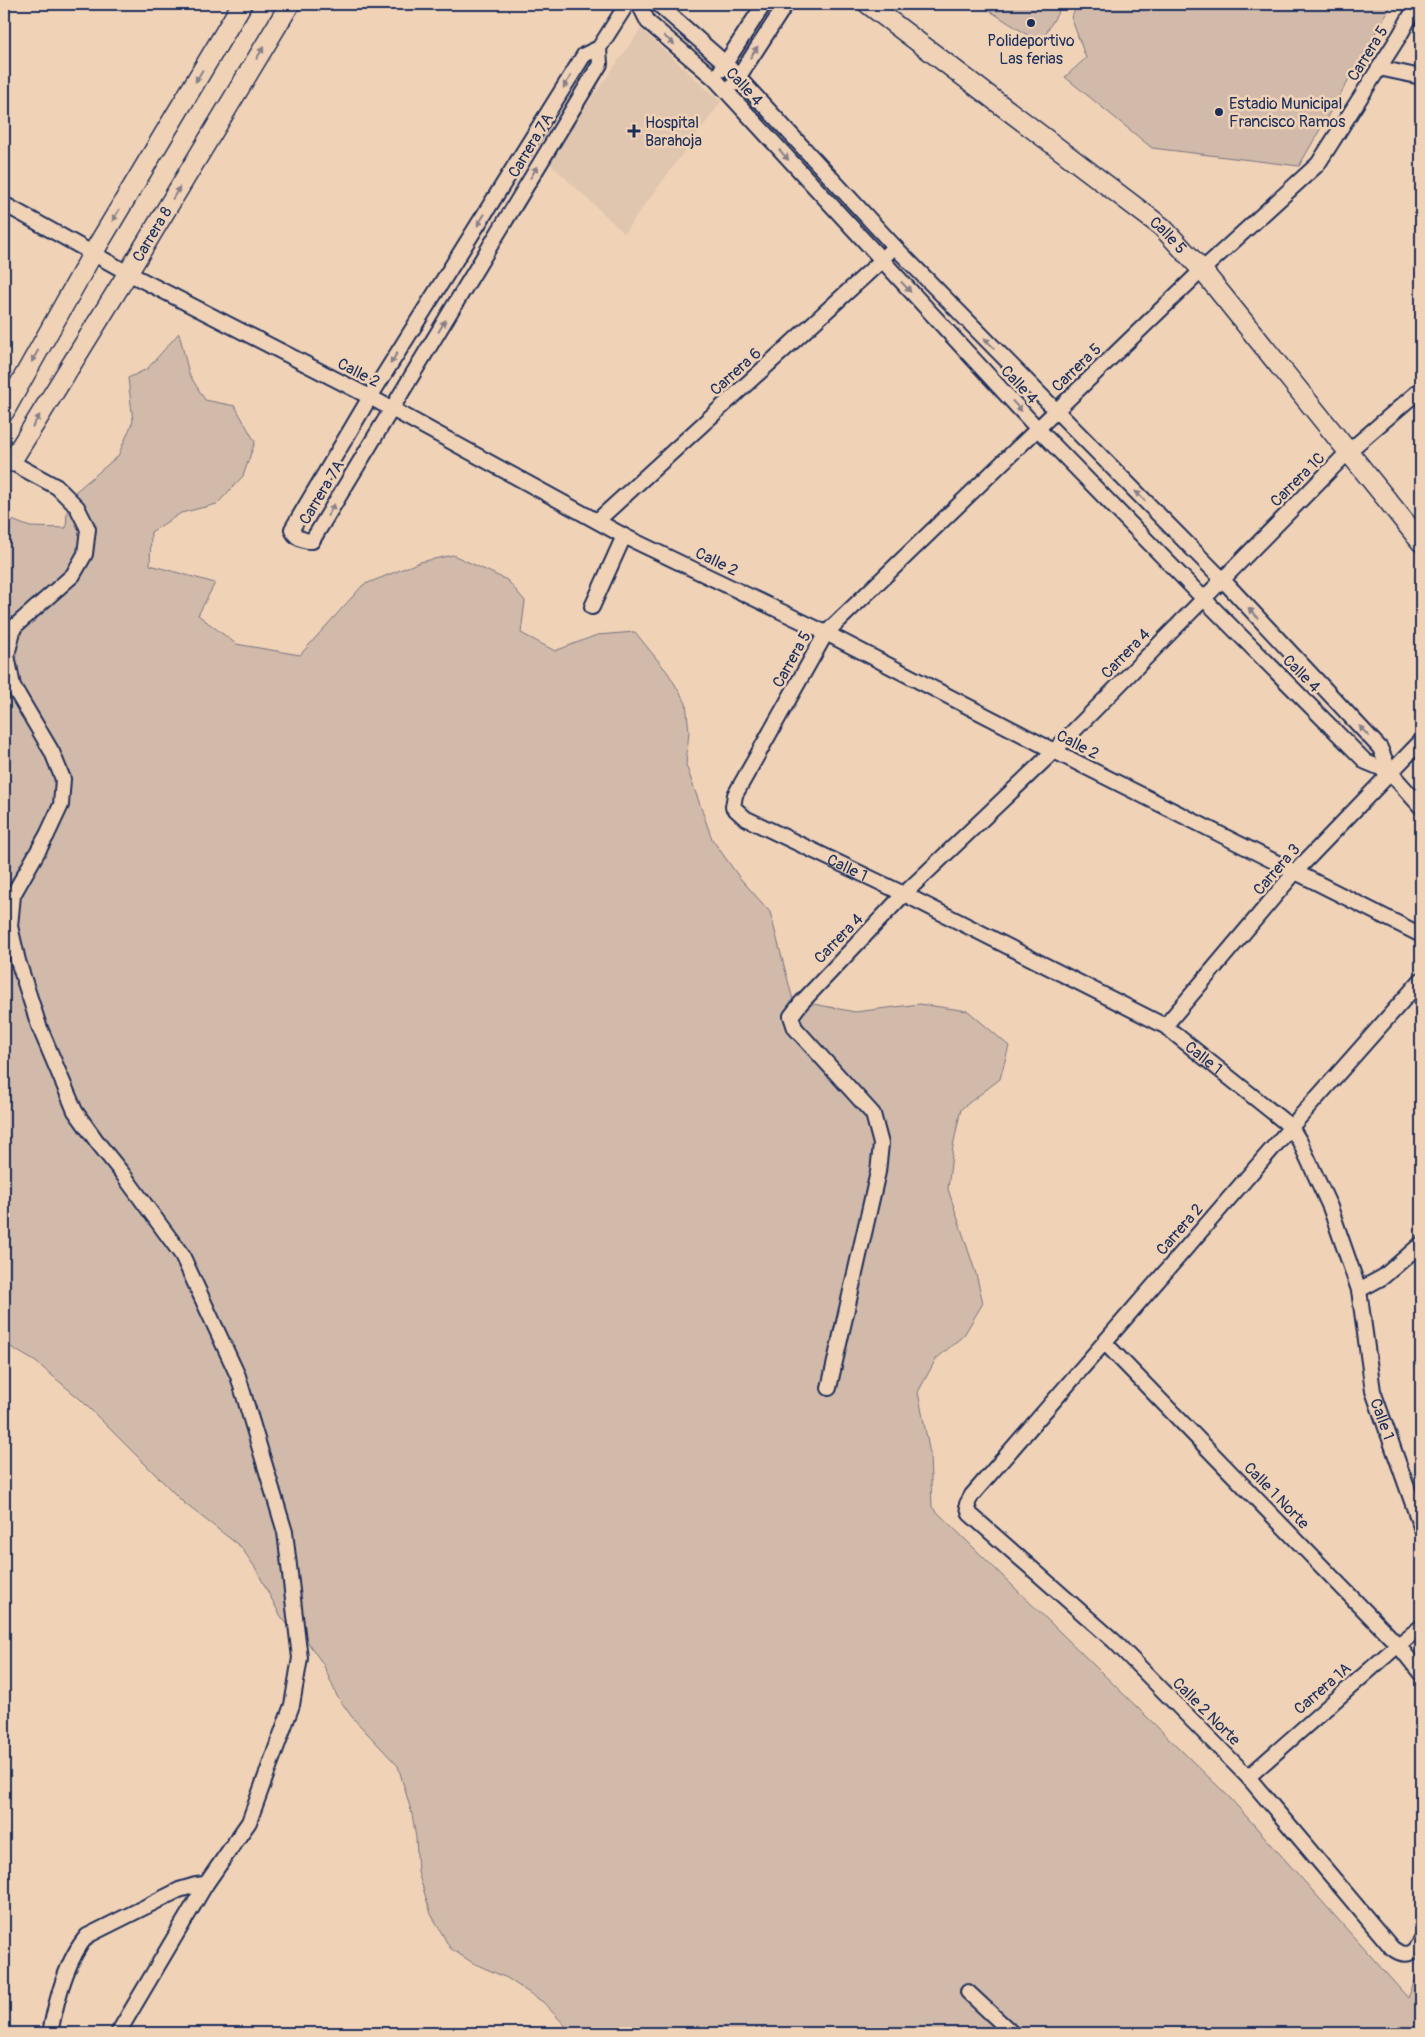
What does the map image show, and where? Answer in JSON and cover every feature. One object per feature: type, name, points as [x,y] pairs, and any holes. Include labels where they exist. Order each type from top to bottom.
[{"type":"street","points":[[4,412],[93,254],[242,4]]},
{"type":"street","name":"Carrera 8","points":[[7,460],[128,273],[290,4]]},
{"type":"street","name":"Carrera 7A","points":[[599,48],[600,64],[312,541],[300,538],[294,534],[292,529],[370,396],[584,55],[599,48],[627,4]]},
{"type":"street","name":"Calle 4","points":[[639,4],[648,22],[715,79],[1037,428],[1203,598],[1366,762],[1390,772]]},
{"type":"street","name":"Calle 4","points":[[658,4],[725,63],[894,246],[1222,579],[1380,748],[1390,772],[1421,807]]},
{"type":"street","points":[[715,79],[764,4]]},
{"type":"street","points":[[728,93],[786,4]]},
{"type":"street","name":"Calle 5","points":[[868,4],[1162,227],[1202,270],[1421,542]]},
{"type":"street","name":"Carrera 5","points":[[733,808],[735,795],[826,632],[1202,270],[1318,164],[1400,35],[1417,4]]},
{"type":"street","points":[[1400,35],[1421,18]]},
{"type":"street","points":[[1379,68],[1421,77]]},
{"type":"street","name":"Calle 2","points":[[4,204],[128,273],[370,396],[624,536],[826,632],[1054,752],[1421,935]]},
{"type":"street","name":"Carrera 6","points":[[597,521],[881,261],[894,246]]},
{"type":"street","name":"Carrera 1C","points":[[1203,598],[1349,452],[1421,389]]},
{"type":"street","points":[[7,460],[57,487],[77,508],[88,530],[85,554],[73,575],[14,626],[7,654],[13,686],[52,752],[63,779],[61,805],[47,835],[13,895],[10,926],[18,961],[39,1026],[75,1111],[182,1255],[238,1376],[285,1532],[300,1658],[292,1705],[249,1822],[206,1884],[118,2033]]},
{"type":"street","points":[[592,607],[624,536]]},
{"type":"street","name":"Carrera 4","points":[[828,1388],[878,1172],[881,1144],[873,1114],[796,1028],[791,1016],[801,1002],[904,894],[1054,752],[1203,598]]},
{"type":"street","name":"Carrera 3","points":[[1165,1026],[1296,871],[1421,741]]},
{"type":"street","name":"Calle 1","points":[[733,808],[745,818],[904,894],[1165,1026],[1290,1127],[1300,1142],[1330,1207],[1359,1290],[1374,1391],[1421,1527]]},
{"type":"street","name":"Carrera 2","points":[[967,1504],[972,1495],[1290,1127],[1421,980]]},
{"type":"street","points":[[1359,1290],[1383,1278],[1421,1244]]},
{"type":"street","name":"Calle 1 Norte","points":[[1105,1343],[1398,1645],[1421,1674]]},
{"type":"street","name":"Calle 2 Norte","points":[[967,1504],[970,1514],[1114,1642],[1248,1778],[1392,1948],[1400,1954],[1408,1955],[1414,1952],[1421,1940]]},
{"type":"street","name":"Carrera 1A","points":[[1248,1778],[1398,1645],[1421,1627]]},
{"type":"street","points":[[50,2033],[56,2003],[78,1947],[87,1936],[179,1890],[206,1884]]},
{"type":"street","points":[[968,1992],[1012,2033]]},
{"type":"shaded area","name":"Polideportivo Las ferias","points":[[979,4],[1063,4],[1040,43]]},
{"type":"shaded area","name":"Estadio Municipal Francisco Ramos","points":[[1079,4],[1392,4],[1299,166],[1152,148],[1065,77],[1086,58],[1071,17]]},
{"type":"shaded area","name":"Hospital Barahoja","points":[[641,29],[721,102],[624,233],[547,161]]},
{"type":"shaded area","points":[[179,333],[189,374],[205,400],[235,406],[255,442],[243,476],[217,504],[181,513],[151,532],[150,565],[215,583],[198,615],[236,644],[300,655],[363,585],[420,562],[453,555],[507,580],[525,601],[521,633],[555,651],[597,635],[635,632],[668,673],[686,703],[689,731],[686,765],[712,839],[739,877],[770,912],[793,1000],[855,1012],[919,1004],[968,1011],[1009,1046],[1000,1079],[961,1109],[953,1146],[948,1189],[976,1274],[983,1303],[964,1335],[936,1359],[918,1392],[930,1454],[932,1507],[1230,1798],[1408,1998],[1421,1965],[1421,2033],[572,2033],[543,2002],[507,1978],[473,1963],[450,1948],[431,1914],[418,1872],[416,1838],[412,1814],[398,1766],[352,1717],[337,1696],[323,1664],[306,1640],[291,1629],[280,1615],[256,1569],[241,1547],[184,1503],[80,1399],[36,1362],[4,1343],[4,517],[30,527],[66,528],[68,498],[118,456],[133,421],[128,378],[147,369]]},
{"type":"place","name":"Polideportivo Las ferias","points":[[1031,23]]},
{"type":"place","name":"Estadio Municipal Francisco Ramos","points":[[1219,112]]},
{"type":"place","name":"Hospital Barahoja","points":[[634,131]]}]
